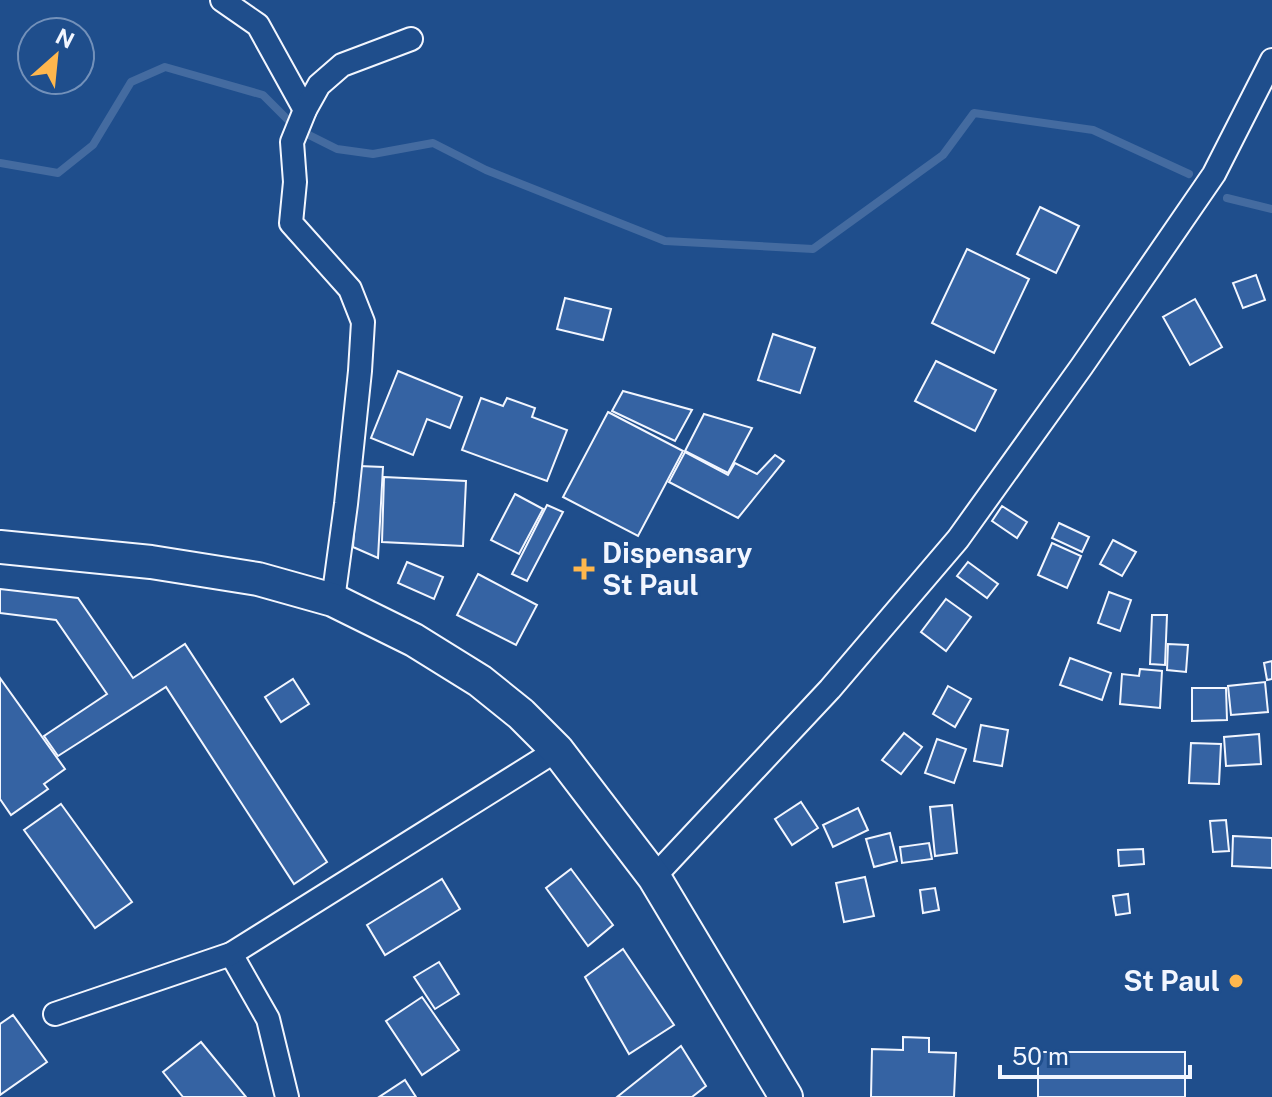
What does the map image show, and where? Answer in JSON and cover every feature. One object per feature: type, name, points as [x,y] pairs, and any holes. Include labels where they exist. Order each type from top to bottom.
[{"type":"main road","points":[[0,547],[151,562],[258,579],[333,600],[414,640],[480,681],[521,714],[557,750],[654,877],[786,1097]]},
{"type":"street","points":[[222,0],[258,25],[305,110]]},
{"type":"street","points":[[333,600],[346,504],[363,322],[350,289],[291,223],[295,182],[292,142],[319,85],[342,65],[411,39]]},
{"type":"street","points":[[654,877],[830,689],[958,539],[1214,174],[1272,60]]},
{"type":"street","points":[[55,1014],[231,954],[557,750]]},
{"type":"street","points":[[231,954],[268,1019],[287,1097]]},
{"type":"building","points":[[1040,207],[1079,226],[1056,273],[1017,254]]},
{"type":"building","points":[[967,249],[1029,279],[994,353],[932,323]]},
{"type":"building","points":[[1256,275],[1265,300],[1243,308],[1233,283]]},
{"type":"building","points":[[565,298],[611,309],[603,340],[557,329]]},
{"type":"building","points":[[1195,299],[1222,347],[1190,365],[1163,317]]},
{"type":"building","points":[[773,334],[815,348],[800,393],[758,380]]},
{"type":"building","points":[[936,361],[996,390],[975,431],[915,401]]},
{"type":"building","points":[[398,371],[462,397],[450,428],[427,419],[413,455],[371,438]]},
{"type":"building","points":[[623,391],[692,410],[675,441],[612,411]]},
{"type":"building","points":[[481,398],[503,406],[507,398],[535,408],[532,417],[567,430],[547,481],[462,450]]},
{"type":"building","points":[[608,412],[683,451],[638,536],[563,497]]},
{"type":"building","points":[[704,414],[752,428],[728,473],[685,451]]},
{"type":"building","points":[[685,452],[728,475],[735,463],[757,474],[775,455],[784,461],[738,518],[669,482]]},
{"type":"building","points":[[359,466],[383,467],[378,558],[353,547]]},
{"type":"building","points":[[384,477],[466,481],[463,546],[382,542]]},
{"type":"building","points":[[515,494],[543,509],[519,554],[491,540]]},
{"type":"building","points":[[547,505],[563,512],[527,581],[512,574]]},
{"type":"building","points":[[1002,506],[1027,522],[1017,538],[992,521]]},
{"type":"building","points":[[1059,523],[1089,537],[1082,552],[1052,538]]},
{"type":"building","points":[[1113,540],[1136,552],[1122,576],[1100,564]]},
{"type":"building","points":[[1052,543],[1081,556],[1067,588],[1038,575]]},
{"type":"building","points":[[407,562],[443,577],[434,599],[398,583]]},
{"type":"building","points":[[968,562],[998,584],[987,598],[957,576]]},
{"type":"building","points":[[478,574],[537,605],[516,645],[457,615]]},
{"type":"building","points":[[0,589],[78,598],[133,678],[185,644],[327,862],[294,884],[166,687],[58,756],[44,736],[107,694],[56,620],[0,613]]},
{"type":"building","points":[[1109,592],[1131,600],[1120,631],[1098,623]]},
{"type":"building","points":[[946,599],[971,617],[946,651],[921,632]]},
{"type":"building","points":[[1152,615],[1167,615],[1165,665],[1150,664]]},
{"type":"building","points":[[1168,644],[1188,645],[1186,672],[1167,670]]},
{"type":"building","points":[[1070,658],[1111,673],[1102,700],[1060,685]]},
{"type":"building","points":[[1272,661],[1272,679],[1267,680],[1264,663]]},
{"type":"building","points":[[1140,669],[1162,671],[1160,708],[1120,704],[1122,674],[1139,676]]},
{"type":"building","points":[[0,678],[65,769],[44,784],[48,789],[11,815],[0,799]]},
{"type":"building","points":[[293,679],[309,704],[281,722],[265,697]]},
{"type":"building","points":[[1265,682],[1268,712],[1231,715],[1228,686]]},
{"type":"building","points":[[948,686],[971,699],[955,727],[933,714]]},
{"type":"building","points":[[1192,688],[1226,688],[1227,720],[1192,721]]},
{"type":"building","points":[[981,725],[1008,730],[1002,766],[974,761]]},
{"type":"building","points":[[904,733],[922,747],[901,774],[882,760]]},
{"type":"building","points":[[1259,734],[1261,764],[1226,766],[1224,737]]},
{"type":"building","points":[[937,739],[966,749],[954,783],[925,773]]},
{"type":"building","points":[[1191,743],[1221,744],[1219,784],[1189,783]]},
{"type":"building","points":[[801,802],[818,828],[792,845],[775,819]]},
{"type":"building","points":[[61,804],[132,902],[95,928],[24,830]]},
{"type":"building","points":[[952,805],[957,853],[935,856],[930,807]]},
{"type":"building","points":[[858,808],[868,830],[833,847],[823,825]]},
{"type":"building","points":[[1226,820],[1229,851],[1213,852],[1210,821]]},
{"type":"building","points":[[890,833],[897,861],[874,867],[866,839]]},
{"type":"building","points":[[1233,836],[1272,838],[1272,868],[1232,866]]},
{"type":"building","points":[[929,843],[932,859],[902,863],[900,847]]},
{"type":"building","points":[[1143,849],[1144,864],[1119,866],[1118,850]]},
{"type":"building","points":[[571,869],[613,925],[588,946],[546,888]]},
{"type":"building","points":[[865,877],[874,916],[844,922],[836,883]]},
{"type":"building","points":[[442,879],[460,909],[385,955],[367,925]]},
{"type":"building","points":[[935,888],[939,910],[923,913],[920,890]]},
{"type":"building","points":[[1128,894],[1130,913],[1116,915],[1113,896]]},
{"type":"building","points":[[623,949],[674,1025],[629,1054],[585,977]]},
{"type":"building","points":[[439,962],[459,994],[435,1009],[414,977]]},
{"type":"building","points":[[422,997],[459,1050],[422,1075],[386,1021]]},
{"type":"building","points":[[13,1015],[47,1062],[0,1095],[0,1024]]},
{"type":"building","points":[[903,1037],[929,1038],[929,1052],[956,1053],[954,1097],[871,1097],[872,1049],[903,1050]]},
{"type":"building","points":[[201,1042],[246,1097],[183,1097],[163,1072]]},
{"type":"building","points":[[681,1046],[706,1086],[692,1097],[617,1097]]},
{"type":"building","points":[[1038,1052],[1185,1052],[1185,1097],[1038,1097]]},
{"type":"building","points":[[405,1080],[416,1097],[379,1097]]},
{"type":"waterway","points":[[0,163],[58,173],[93,145],[131,82],[165,67],[263,95],[297,129],[337,149],[373,154],[433,143],[486,170],[665,241],[813,249],[943,155],[974,113],[1093,130],[1189,174]]},
{"type":"waterway","points":[[1227,198],[1272,209]]},
{"type":"place","name":"Dispensary St Paul","points":[[584,569]]},
{"type":"place","name":"St Paul","points":[[1236,981]]}]
